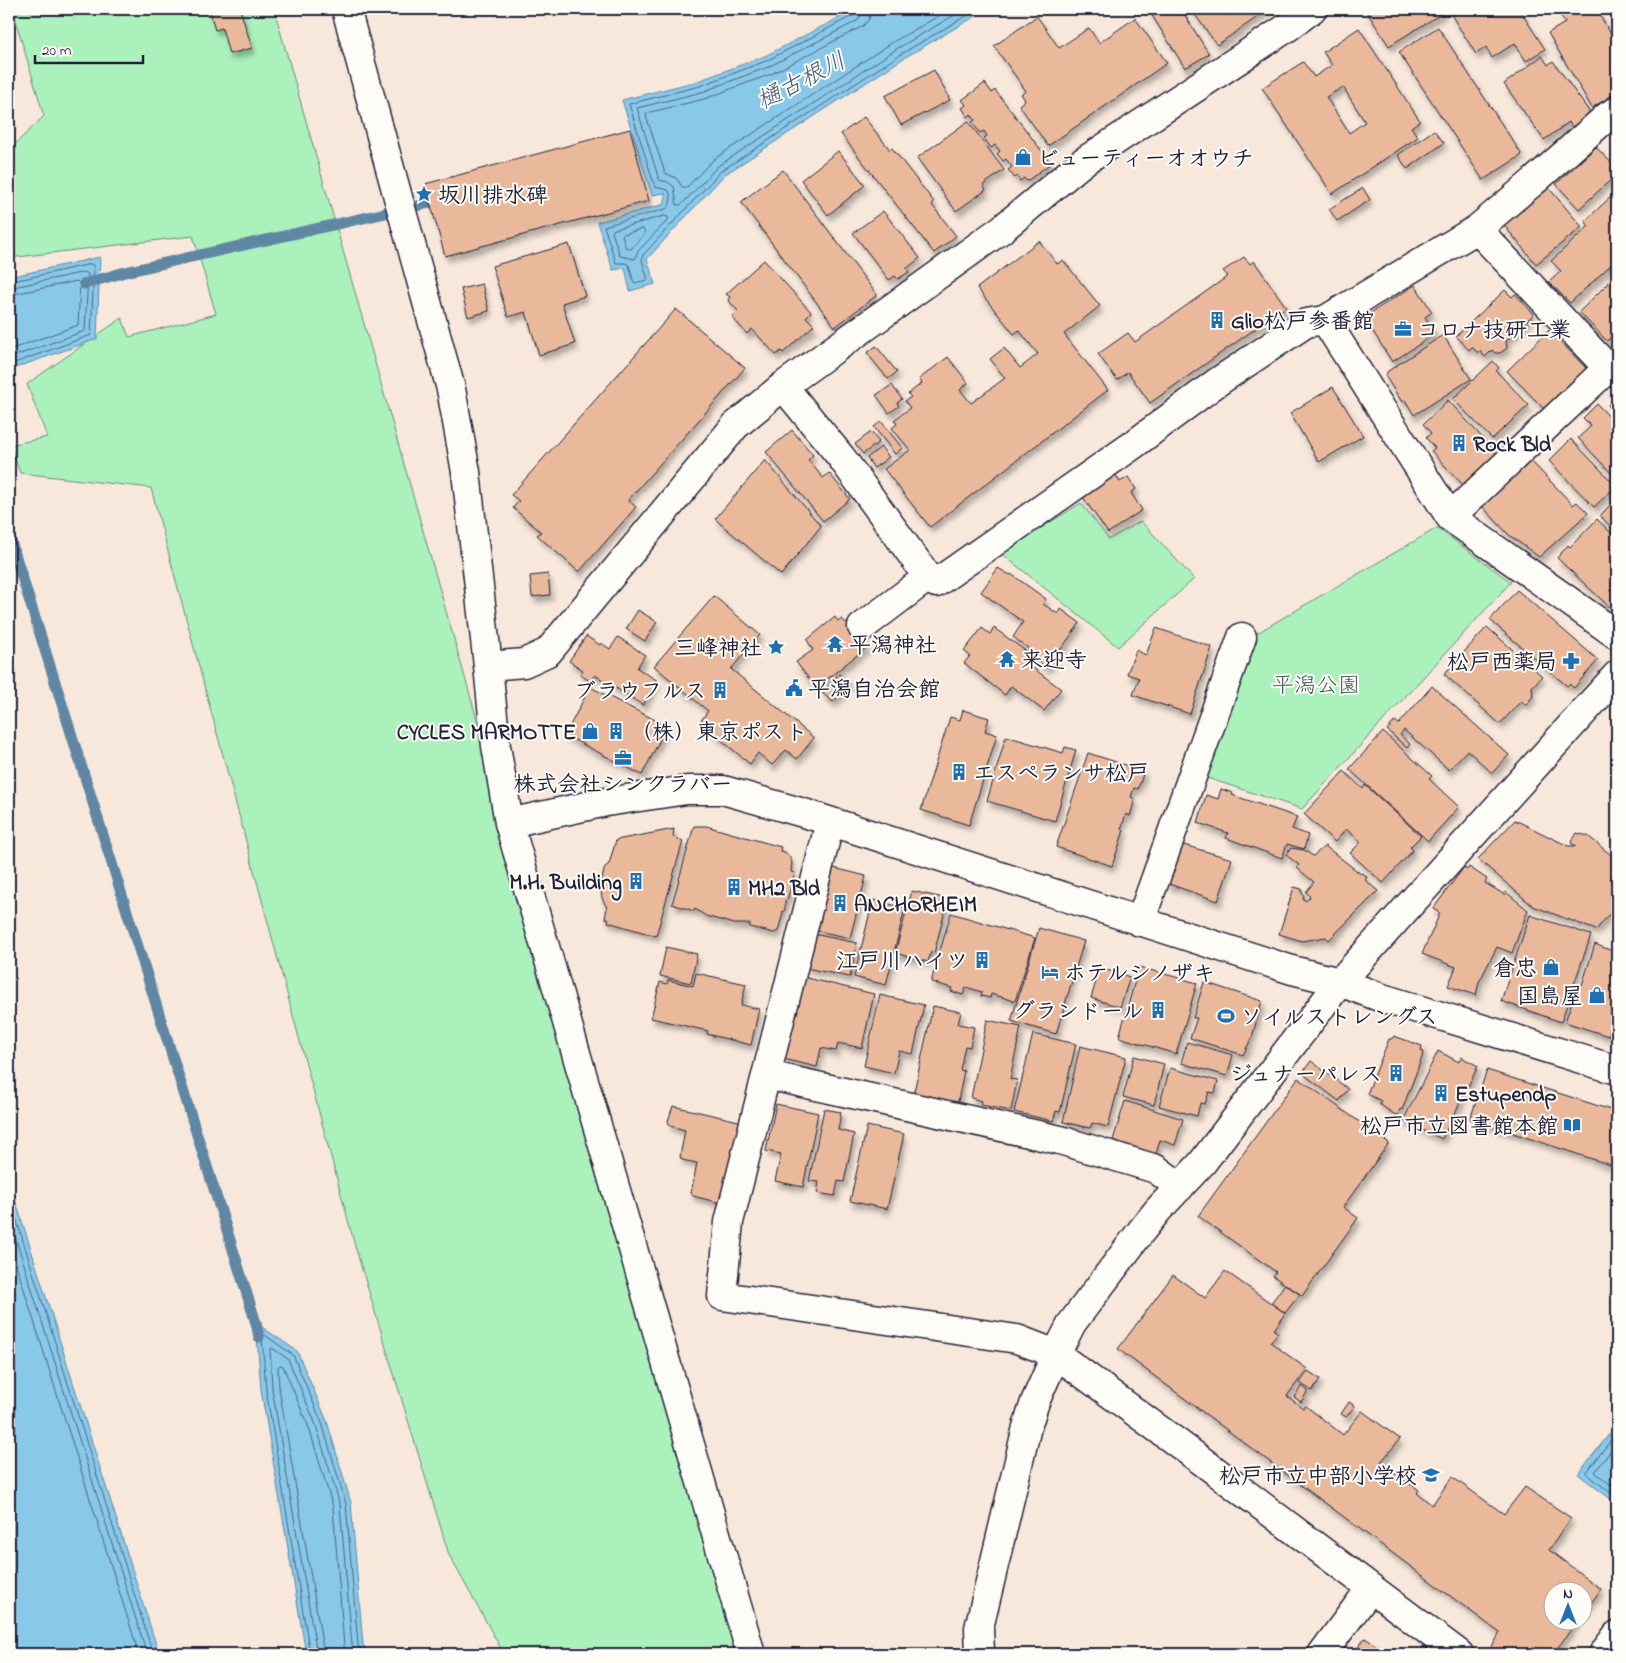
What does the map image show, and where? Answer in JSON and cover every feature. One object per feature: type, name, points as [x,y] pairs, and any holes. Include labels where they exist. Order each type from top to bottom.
[{"type":"street","points":[[346,9],[451,389],[466,472],[496,746],[509,823],[751,1654]]},
{"type":"street","points":[[488,666],[524,663],[548,652],[735,426],[783,386],[1002,229],[1083,162],[1288,27],[1312,9]]},
{"type":"street","points":[[783,386],[841,457],[928,577],[936,583],[1133,445],[1216,382],[1306,323],[1325,320],[1477,229],[1614,117]]},
{"type":"street","points":[[1450,517],[1612,364],[1477,229]]},
{"type":"street","points":[[1325,320],[1450,517],[1617,635]]},
{"type":"street","points":[[862,627],[928,577]]},
{"type":"street","points":[[1140,922],[1242,637]]},
{"type":"street","points":[[979,1648],[979,1628],[1034,1402],[1072,1323],[1142,1230],[1202,1163],[1340,982],[1617,675]]},
{"type":"street","points":[[509,823],[606,802],[687,790],[723,790],[830,822],[1292,970],[1340,982],[1382,998],[1617,1070]]},
{"type":"street","points":[[830,822],[768,1075],[729,1222],[722,1296],[1017,1339],[1056,1354],[1460,1654]]},
{"type":"street","points":[[768,1075],[1060,1140],[1156,1168],[1180,1186]]},
{"type":"street","points":[[1322,1654],[1371,1588]]},
{"type":"street","points":[[1603,1654],[1617,1635]]},
{"type":"green space","points":[[12,9],[274,9],[744,1654],[504,1654],[449,1555],[355,1246],[151,488],[20,473],[10,445],[47,437],[27,384],[122,318],[129,337],[216,314],[193,236],[9,258],[9,150],[44,116]]},
{"type":"green space","points":[[1081,503],[1109,539],[1141,521],[1194,579],[1118,647],[1001,553]]},
{"type":"green space","name":"平潟公園","points":[[1437,528],[1511,582],[1302,809],[1201,776],[1257,633]]},
{"type":"water","name":"樋古根川","points":[[856,9],[988,9],[904,58],[724,175],[647,259],[655,284],[630,291],[625,268],[613,270],[597,222],[665,204],[665,193],[652,195],[622,100],[698,81],[765,56]]},
{"type":"water","points":[[100,257],[97,339],[9,370],[9,277]]},
{"type":"water","points":[[9,1180],[159,1654],[9,1654]]},
{"type":"water","points":[[256,1323],[297,1351],[327,1421],[351,1503],[363,1645],[369,1654],[306,1654],[261,1390]]},
{"type":"water","points":[[1617,1424],[1617,1504],[1578,1474]]},
{"type":"building","points":[[209,9],[240,9],[252,48],[229,54],[222,28],[215,30]]},
{"type":"building","points":[[1148,9],[1181,9],[1209,54],[1185,68]]},
{"type":"building","points":[[1191,9],[1269,9],[1217,45]]},
{"type":"building","points":[[1365,9],[1441,9],[1444,12],[1389,46]]},
{"type":"building","points":[[1458,9],[1519,9],[1545,49],[1526,61],[1515,43],[1492,58],[1486,47],[1476,54],[1450,13]]},
{"type":"building","points":[[1562,9],[1596,9],[1617,44],[1617,92],[1592,108],[1548,33],[1565,23],[1559,13],[1563,11]]},
{"type":"building","points":[[1037,16],[1059,48],[1089,28],[1099,43],[1135,18],[1167,63],[1048,146],[1019,105],[1025,100],[1021,94],[1026,91],[994,46]]},
{"type":"building","points":[[1438,27],[1522,155],[1483,180],[1399,52]]},
{"type":"building","points":[[1359,28],[1420,121],[1411,127],[1418,137],[1332,194],[1262,88],[1303,62],[1314,77],[1332,65],[1323,52]],"holes":[[[1343,87],[1365,122],[1349,133],[1326,97]]]},
{"type":"building","points":[[1542,56],[1548,65],[1553,61],[1591,114],[1572,127],[1569,122],[1544,140],[1504,84]]},
{"type":"building","points":[[934,70],[950,100],[901,125],[885,96]]},
{"type":"building","points":[[985,83],[992,93],[995,90],[1051,163],[1027,181],[1024,178],[1020,181],[1017,176],[1015,178],[1008,170],[1012,167],[1006,159],[1003,161],[997,154],[1000,151],[995,145],[991,148],[984,138],[987,136],[984,131],[980,133],[972,122],[975,120],[971,114],[968,117],[962,108],[966,105],[962,100]]},
{"type":"building","points":[[864,117],[890,150],[892,148],[934,202],[932,205],[956,236],[934,253],[841,134]]},
{"type":"building","points":[[968,121],[1004,170],[983,185],[986,190],[956,211],[917,158]]},
{"type":"building","points":[[630,129],[649,201],[445,256],[425,184]]},
{"type":"building","points":[[1434,130],[1444,143],[1407,169],[1398,155]]},
{"type":"building","points":[[1596,147],[1617,169],[1617,174],[1579,209],[1556,184]]},
{"type":"building","points":[[838,151],[865,185],[828,215],[801,180]]},
{"type":"building","points":[[783,170],[877,295],[835,327],[741,202]]},
{"type":"building","points":[[1548,187],[1582,227],[1536,264],[1503,224]]},
{"type":"building","points":[[1363,188],[1370,200],[1337,221],[1329,209]]},
{"type":"building","points":[[1617,191],[1617,259],[1570,303],[1549,282],[1561,271],[1551,261],[1589,226],[1585,221]]},
{"type":"building","points":[[883,211],[920,258],[906,269],[909,272],[898,279],[895,276],[889,280],[853,233]]},
{"type":"building","points":[[1039,241],[1057,264],[1063,260],[1100,306],[1064,334],[1108,390],[930,527],[884,469],[910,450],[892,428],[897,424],[894,420],[910,408],[905,401],[911,397],[908,394],[922,383],[919,379],[948,357],[968,383],[960,390],[971,403],[1005,378],[990,359],[1004,348],[1020,368],[1038,354],[1019,330],[1014,334],[977,288]]},
{"type":"building","points":[[569,244],[585,296],[562,303],[575,344],[539,355],[526,312],[508,317],[492,266]]},
{"type":"building","name":"Glio松戸参番館","points":[[1244,257],[1250,264],[1254,261],[1286,307],[1150,403],[1128,372],[1117,380],[1098,354],[1128,333],[1135,342],[1228,276],[1223,271]]},
{"type":"building","points":[[764,260],[811,312],[806,317],[814,325],[783,353],[781,351],[776,355],[752,329],[747,334],[732,317],[738,311],[728,300],[730,297],[726,294]]},
{"type":"building","points":[[1617,274],[1617,336],[1614,333],[1607,341],[1579,312]]},
{"type":"building","points":[[482,284],[489,311],[468,317],[461,289]]},
{"type":"building","points":[[1415,285],[1432,312],[1425,317],[1435,334],[1392,362],[1364,317]]},
{"type":"building","points":[[1505,290],[1512,297],[1515,294],[1534,314],[1506,341],[1507,348],[1500,353],[1495,353],[1492,350],[1485,357],[1480,351],[1478,353],[1472,347],[1469,350],[1456,336]]},
{"type":"building","points":[[676,309],[745,368],[628,500],[636,507],[579,572],[537,535],[541,532],[513,508],[519,501],[511,495]]},
{"type":"building","points":[[1549,330],[1587,369],[1545,410],[1507,371]]},
{"type":"building","points":[[1443,335],[1471,379],[1414,415],[1405,400],[1402,402],[1385,376],[1388,371]]},
{"type":"building","points":[[876,346],[897,372],[888,379],[867,353]]},
{"type":"building","points":[[1493,361],[1499,368],[1496,371],[1529,405],[1492,439],[1453,399]]},
{"type":"building","points":[[892,385],[902,399],[897,403],[899,406],[889,413],[876,395]]},
{"type":"building","points":[[1333,387],[1363,436],[1319,462],[1290,413]]},
{"type":"building","points":[[1617,396],[1617,415],[1608,405]]},
{"type":"building","name":"Rock Bld","points":[[1448,400],[1497,454],[1463,485],[1431,451],[1435,448],[1426,438],[1431,433],[1423,424]]},
{"type":"building","points":[[1597,404],[1617,425],[1616,478],[1578,438],[1591,426],[1583,418]]},
{"type":"building","points":[[881,421],[902,448],[895,454],[874,427]]},
{"type":"building","points":[[792,430],[813,455],[808,460],[823,478],[829,473],[850,499],[823,521],[766,452]]},
{"type":"building","points":[[871,432],[879,442],[863,454],[855,444]]},
{"type":"building","points":[[1571,439],[1616,486],[1594,507],[1549,461]]},
{"type":"building","points":[[881,447],[889,457],[874,468],[867,458]]},
{"type":"building","points":[[1529,459],[1573,505],[1577,502],[1588,513],[1539,557],[1509,535],[1481,505]]},
{"type":"building","points":[[765,460],[821,526],[781,575],[715,519]]},
{"type":"building","points":[[1115,474],[1120,482],[1128,477],[1136,489],[1131,493],[1142,510],[1108,533],[1082,496]]},
{"type":"building","points":[[1617,497],[1617,532],[1600,516]]},
{"type":"building","points":[[1597,519],[1617,539],[1617,614],[1557,558],[1568,545],[1570,547]]},
{"type":"building","points":[[998,568],[1011,574],[1046,599],[1043,604],[1058,614],[1061,609],[1080,623],[1047,668],[1029,655],[1032,651],[1013,637],[1023,622],[981,592]]},
{"type":"building","points":[[548,574],[550,595],[532,597],[530,576]]},
{"type":"building","points":[[1517,590],[1598,660],[1574,688],[1569,684],[1567,686],[1490,620]]},
{"type":"building","name":"ブラウフルス","points":[[714,596],[760,635],[731,669],[814,738],[797,759],[786,750],[772,765],[758,753],[750,764],[700,722],[708,711],[654,666]]},
{"type":"building","points":[[638,610],[657,622],[645,641],[626,629]]},
{"type":"building","points":[[835,617],[838,621],[842,619],[846,623],[850,620],[867,640],[864,643],[867,647],[816,688],[796,662],[813,650],[807,640]]},
{"type":"building","points":[[1487,627],[1542,676],[1532,687],[1533,696],[1526,705],[1521,701],[1500,724],[1444,674]]},
{"type":"building","points":[[982,628],[990,634],[994,628],[1027,652],[1021,659],[1061,689],[1044,711],[1011,686],[1005,695],[964,663],[970,656],[964,651]]},
{"type":"building","points":[[1156,628],[1212,647],[1190,714],[1133,695],[1139,678],[1127,674],[1136,650],[1146,655]]},
{"type":"building","points":[[586,636],[610,649],[618,637],[645,655],[637,668],[658,681],[643,705],[595,675],[590,681],[580,675],[583,670],[569,661]]},
{"type":"building","points":[[839,674],[850,684],[833,702],[822,693]]},
{"type":"building","points":[[1432,686],[1509,755],[1492,773],[1467,750],[1449,770],[1404,730],[1400,735],[1410,744],[1407,748],[1387,730],[1395,721],[1399,724]]},
{"type":"building","name":"（株）東京ポスト","points":[[590,687],[667,726],[642,775],[565,735]]},
{"type":"building","name":"エスペランサ松戸","points":[[963,710],[989,718],[985,731],[997,735],[969,825],[921,810],[950,717],[960,720]]},
{"type":"building","points":[[1383,732],[1432,776],[1429,779],[1459,807],[1428,841],[1349,769]]},
{"type":"building","points":[[1006,736],[1063,753],[1065,747],[1076,750],[1055,821],[987,801]]},
{"type":"building","points":[[1088,753],[1144,771],[1138,789],[1134,788],[1131,797],[1135,799],[1130,816],[1126,814],[1121,829],[1124,830],[1112,866],[1056,847]]},
{"type":"building","points":[[1344,771],[1363,789],[1365,785],[1421,836],[1410,847],[1413,850],[1383,883],[1350,853],[1361,842],[1346,829],[1335,842],[1304,814]]},
{"type":"building","points":[[1221,789],[1233,793],[1232,795],[1297,817],[1292,829],[1308,835],[1304,849],[1287,844],[1282,858],[1226,838],[1228,833],[1198,823],[1206,795],[1218,799]]},
{"type":"building","points":[[1515,820],[1568,846],[1576,846],[1571,843],[1577,833],[1588,836],[1617,860],[1617,905],[1596,930],[1533,906],[1478,859]]},
{"type":"building","name":"MH2 Bld","points":[[694,826],[706,826],[781,847],[780,851],[785,852],[790,858],[792,862],[791,872],[795,873],[787,900],[785,901],[785,910],[782,912],[778,931],[774,933],[750,927],[750,924],[734,924],[706,916],[695,909],[694,911],[672,904]]},
{"type":"building","name":"M.H. Building","points":[[674,829],[673,837],[683,841],[656,936],[608,922],[609,919],[605,918],[607,908],[602,898],[600,886],[605,867],[609,864],[616,840]]},
{"type":"building","points":[[1180,844],[1232,859],[1218,901],[1166,883]]},
{"type":"building","points":[[1325,846],[1361,874],[1363,873],[1367,877],[1365,880],[1378,891],[1329,940],[1326,937],[1302,941],[1279,934],[1294,887],[1302,889],[1303,899],[1306,901],[1310,897],[1306,892],[1314,882],[1297,868],[1299,865],[1286,855],[1291,848],[1304,850],[1313,856]]},
{"type":"building","name":"ANCHORHEIM","points":[[830,867],[866,876],[850,938],[814,930]]},
{"type":"building","points":[[1464,867],[1467,870],[1469,867],[1487,879],[1485,883],[1505,895],[1506,892],[1528,910],[1512,953],[1497,947],[1479,982],[1476,995],[1448,986],[1456,967],[1422,954],[1440,913],[1433,909]]},
{"type":"building","points":[[912,891],[948,899],[934,953],[931,952],[928,962],[895,953]]},
{"type":"building","points":[[873,900],[905,908],[886,985],[854,977]]},
{"type":"building","name":"江戸川ハイツ","points":[[951,913],[1035,938],[1015,1001],[991,994],[990,998],[981,996],[982,992],[966,987],[963,995],[951,991],[952,988],[931,982]]},
{"type":"building","points":[[1530,915],[1591,935],[1561,1022],[1501,1001]]},
{"type":"building","points":[[1039,928],[1084,941],[1056,1034],[1011,1021]]},
{"type":"building","points":[[813,934],[857,943],[850,977],[806,968]]},
{"type":"building","points":[[1595,944],[1617,953],[1617,1030],[1616,1033],[1610,1031],[1608,1036],[1565,1022],[1578,984],[1582,985]]},
{"type":"building","points":[[666,947],[697,954],[691,983],[660,976]]},
{"type":"building","name":"グランドール","points":[[1139,967],[1197,983],[1176,1054],[1119,1037]]},
{"type":"building","points":[[1100,968],[1130,977],[1120,1007],[1091,998]]},
{"type":"building","points":[[696,973],[746,984],[741,1005],[759,1009],[751,1045],[707,1034],[708,1031],[651,1018],[660,982],[667,984],[668,980],[693,986]]},
{"type":"building","points":[[803,977],[874,994],[862,1048],[838,1043],[836,1051],[821,1048],[817,1067],[783,1059]]},
{"type":"building","points":[[1204,982],[1262,1001],[1252,1037],[1243,1055],[1190,1038],[1197,1018],[1193,1018]]},
{"type":"building","points":[[880,995],[924,1005],[913,1054],[899,1051],[894,1073],[864,1066]]},
{"type":"building","points":[[933,1006],[961,1012],[958,1024],[974,1027],[970,1047],[965,1046],[960,1070],[964,1071],[957,1106],[913,1096]]},
{"type":"building","points":[[987,1020],[1021,1027],[1010,1079],[1017,1080],[1011,1111],[981,1105],[982,1101],[971,1098]]},
{"type":"building","points":[[1033,1034],[1076,1044],[1060,1112],[1056,1111],[1053,1121],[1014,1112]]},
{"type":"building","name":"ジュナーパレス","points":[[1394,1036],[1422,1046],[1421,1051],[1424,1052],[1402,1110],[1400,1109],[1397,1116],[1379,1104],[1381,1101],[1367,1094],[1389,1039],[1392,1039]]},
{"type":"building","points":[[1187,1042],[1233,1055],[1227,1076],[1181,1063]]},
{"type":"building","points":[[1080,1046],[1126,1057],[1108,1127],[1092,1123],[1090,1128],[1063,1122]]},
{"type":"building","name":"Estupendp","points":[[1438,1051],[1459,1062],[1461,1057],[1478,1066],[1442,1139],[1403,1121]]},
{"type":"building","points":[[1134,1056],[1164,1064],[1154,1105],[1123,1097]]},
{"type":"building","points":[[1311,1061],[1348,1089],[1339,1101],[1302,1073]]},
{"type":"building","points":[[1170,1068],[1218,1081],[1215,1093],[1209,1092],[1205,1104],[1200,1103],[1197,1116],[1159,1106]]},
{"type":"building","points":[[1487,1070],[1617,1112],[1617,1167],[1470,1119]]},
{"type":"building","points":[[1298,1078],[1389,1143],[1343,1207],[1358,1218],[1302,1296],[1273,1276],[1276,1272],[1198,1216]]},
{"type":"building","points":[[1125,1101],[1183,1119],[1175,1145],[1160,1140],[1156,1154],[1113,1140]]},
{"type":"building","points":[[776,1104],[818,1113],[803,1187],[775,1181],[781,1154],[766,1151]]},
{"type":"building","points":[[673,1106],[743,1122],[720,1203],[693,1196],[691,1193],[697,1163],[682,1160],[680,1157],[685,1130],[670,1126],[668,1121]]},
{"type":"building","points":[[824,1109],[841,1112],[838,1130],[854,1134],[844,1182],[838,1181],[835,1196],[817,1193],[819,1182],[809,1181]]},
{"type":"building","points":[[867,1126],[904,1134],[887,1209],[850,1201]]},
{"type":"building","points":[[1225,1271],[1285,1313],[1274,1330],[1278,1333],[1270,1342],[1307,1369],[1287,1396],[1303,1408],[1306,1406],[1343,1435],[1362,1411],[1400,1439],[1380,1463],[1419,1490],[1417,1493],[1432,1505],[1452,1477],[1504,1514],[1525,1487],[1571,1518],[1549,1550],[1589,1580],[1544,1580],[1544,1630],[1571,1630],[1553,1654],[1488,1653],[1500,1633],[1118,1349],[1173,1275],[1205,1298]]},
{"type":"building","points":[[1285,1284],[1300,1294],[1285,1313],[1271,1303]]},
{"type":"building","points":[[1308,1371],[1320,1379],[1312,1391],[1300,1383]]},
{"type":"building","points":[[1302,1386],[1308,1391],[1301,1402],[1294,1397]]},
{"type":"building","points":[[1349,1402],[1355,1406],[1346,1417],[1341,1414]]},
{"type":"building","points":[[1594,1584],[1601,1589],[1594,1599]]},
{"type":"building","points":[[1365,1638],[1389,1654],[1353,1654]]},
{"type":"waterway","points":[[84,284],[125,272],[443,200]]},
{"type":"waterway","points":[[9,535],[259,1337]]},
{"type":"place","name":"ビューティーオオウチ","points":[[1023,157]]},
{"type":"place","name":"坂川排水碑","points":[[424,194]]},
{"type":"place","name":"Glio松戸参番館","points":[[1217,320]]},
{"type":"place","name":"コロナ技研工業","points":[[1403,329]]},
{"type":"place","name":"Rock Bld","points":[[1459,443]]},
{"type":"place","name":"平潟神社","points":[[835,644]]},
{"type":"place","name":"三峰神社","points":[[776,647]]},
{"type":"place","name":"来迎寺","points":[[1007,659]]},
{"type":"place","name":"松戸西薬局","points":[[1571,661]]},
{"type":"place","name":"平潟自治会館","points":[[794,688]]},
{"type":"place","name":"ブラウフルス","points":[[720,690]]},
{"type":"place","name":"CYCLES MARMOTTE","points":[[590,731]]},
{"type":"place","name":"（株）東京ポスト","points":[[616,731]]},
{"type":"place","name":"株式会社シンクラバー","points":[[623,758]]},
{"type":"place","name":"エスペランサ松戸","points":[[959,772]]},
{"type":"place","name":"M.H. Building","points":[[636,881]]},
{"type":"place","name":"MH2 Bld","points":[[734,887]]},
{"type":"place","name":"ANCHORHEIM","points":[[840,903]]},
{"type":"place","name":"江戸川ハイツ","points":[[982,960]]},
{"type":"place","name":"倉忠","points":[[1551,967]]},
{"type":"place","name":"ホテルシノザキ","points":[[1050,972]]},
{"type":"place","name":"国島屋","points":[[1597,995]]},
{"type":"place","name":"グランドール","points":[[1158,1010]]},
{"type":"place","name":"ソイルストレングス","points":[[1226,1016]]},
{"type":"place","name":"ジュナーパレス","points":[[1396,1073]]},
{"type":"place","name":"Estupendp","points":[[1441,1093]]},
{"type":"place","name":"松戸市立図書館本館","points":[[1572,1125]]},
{"type":"place","name":"松戸市立中部小学校","points":[[1431,1475]]}]
